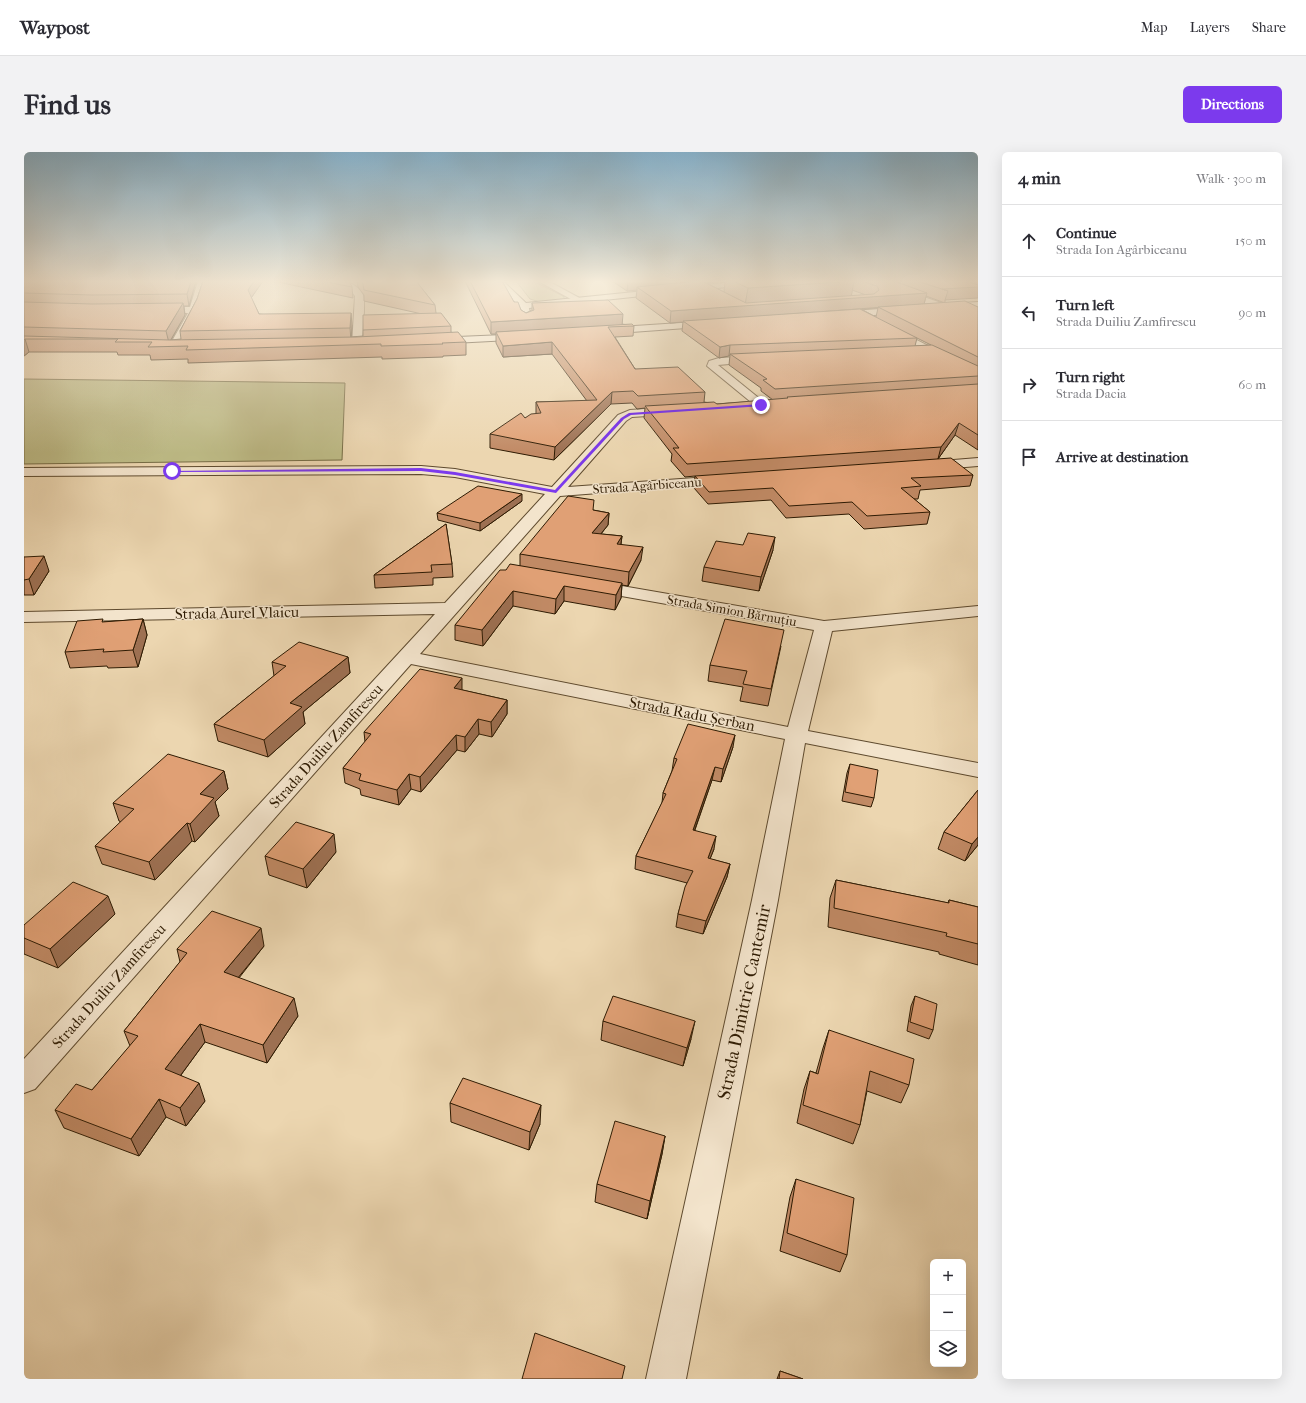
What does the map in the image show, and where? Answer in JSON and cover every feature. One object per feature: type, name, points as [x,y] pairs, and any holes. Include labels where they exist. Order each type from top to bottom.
[{"type":"street","points":[[173,348],[178,338]]},
{"type":"street","points":[[357,338],[357,345]]},
{"type":"street","points":[[420,342],[492,338]]},
{"type":"street","points":[[908,338],[978,375]]},
{"type":"street","points":[[909,352],[933,351]]},
{"type":"street","points":[[746,406],[765,405],[712,366],[713,363],[719,361],[768,358]]},
{"type":"street","name":"Strada Duiliu Zamfirescu","points":[[24,1080],[450,608],[495,569],[556,492],[622,418],[630,414],[684,410]]},
{"type":"street","points":[[914,467],[978,462]]},
{"type":"street","name":"Strada Agârbiceanu","points":[[24,472],[421,470],[455,473],[556,492],[739,479]]},
{"type":"street","name":"Strada Simion Bărnuțiu","points":[[574,582],[824,626],[978,612]]},
{"type":"street","name":"Strada Aurel Vlaicu","points":[[27,620],[450,608]]},
{"type":"street","name":"Strada Dimitrie Cantemir","points":[[666,1379],[765,900],[796,735],[824,626]]},
{"type":"street","name":"Strada Radu Șerban","points":[[406,657],[978,770]]},
{"type":"shaded area","points":[[24,379],[345,383],[342,460],[24,464]]},
{"type":"building","points":[[24,338],[106,338],[170,340],[463,338],[466,342],[381,346],[381,344],[186,350],[188,346],[148,347],[152,342],[115,342],[118,339],[24,340]]},
{"type":"building","points":[[499,338],[615,338],[635,369],[678,367],[705,392],[638,396],[633,391],[612,392],[555,447],[490,434],[521,413],[525,418],[531,414],[541,413],[536,402],[597,400],[552,342],[503,346]]},
{"type":"building","points":[[708,338],[910,338],[730,345],[720,347]]},
{"type":"building","points":[[941,338],[978,338],[978,357]]},
{"type":"building","points":[[932,345],[978,366],[978,376],[775,389],[763,380],[767,379],[730,354]]},
{"type":"building","points":[[978,384],[978,435],[959,423],[941,447],[687,464],[673,448],[679,448],[645,406],[714,402],[717,404],[788,398],[787,397]]},
{"type":"building","points":[[951,458],[973,475],[911,478],[921,486],[901,488],[930,512],[867,516],[852,502],[789,506],[773,488],[709,492],[695,476]]},
{"type":"building","points":[[478,486],[522,494],[480,523],[437,513]]},
{"type":"building","points":[[568,496],[594,500],[593,510],[609,513],[592,533],[622,536],[617,544],[643,547],[629,572],[520,554]]},
{"type":"building","points":[[446,524],[452,564],[431,565],[432,572],[374,575]]},
{"type":"building","points":[[748,533],[775,537],[761,577],[704,567],[716,541],[743,545]]},
{"type":"building","points":[[44,556],[29,579],[24,580],[24,557]]},
{"type":"building","points":[[510,564],[622,583],[616,595],[564,586],[556,599],[513,591],[482,630],[455,625],[500,570],[506,570]]},
{"type":"building","points":[[103,619],[102,622],[143,619],[133,650],[103,652],[104,649],[65,652],[77,621]]},
{"type":"building","points":[[725,619],[784,630],[771,689],[743,684],[747,671],[710,665]]},
{"type":"building","points":[[299,642],[348,657],[290,703],[302,707],[264,740],[214,724],[286,666],[272,662]]},
{"type":"building","points":[[420,669],[462,678],[454,688],[507,700],[491,722],[478,719],[465,737],[456,735],[420,777],[409,774],[397,790],[359,780],[361,774],[343,768],[371,734],[364,732]]},
{"type":"building","points":[[688,724],[735,735],[723,769],[715,767],[693,830],[716,836],[708,858],[730,864],[706,921],[678,914],[685,887],[693,871],[636,856],[666,794],[663,793],[677,759],[674,758]]},
{"type":"building","points":[[168,754],[224,771],[200,794],[214,798],[190,824],[187,823],[149,862],[95,846],[134,809],[113,803]]},
{"type":"building","points":[[850,764],[878,770],[874,798],[845,792]]},
{"type":"building","points":[[978,790],[978,837],[972,844],[944,832]]},
{"type":"building","points":[[296,822],[334,834],[303,869],[265,856]]},
{"type":"building","points":[[836,880],[949,903],[949,900],[978,907],[978,944],[946,936],[947,933],[834,908]]},
{"type":"building","points":[[73,882],[108,896],[50,949],[24,938],[24,925]]},
{"type":"building","points":[[212,911],[261,928],[224,972],[294,998],[263,1045],[200,1024],[165,1069],[199,1083],[180,1108],[159,1099],[131,1139],[55,1110],[76,1084],[92,1090],[138,1036],[124,1031],[187,953],[177,949]]},
{"type":"building","points":[[613,996],[695,1021],[687,1048],[603,1021]]},
{"type":"building","points":[[915,996],[937,1004],[933,1030],[910,1022]]},
{"type":"building","points":[[829,1030],[914,1059],[909,1085],[870,1071],[860,1125],[803,1105],[810,1071],[818,1074]]},
{"type":"building","points":[[463,1078],[541,1105],[530,1132],[450,1103]]},
{"type":"building","points":[[615,1121],[665,1136],[650,1201],[597,1184]]},
{"type":"building","points":[[796,1179],[854,1198],[847,1255],[787,1233]]},
{"type":"building","points":[[535,1333],[625,1366],[622,1379],[522,1379]]},
{"type":"building","points":[[780,1371],[803,1379],[779,1379]]},
{"type":"route","points":[[172,471],[421,470],[455,473],[556,492],[622,418],[630,414],[761,405]]}]
